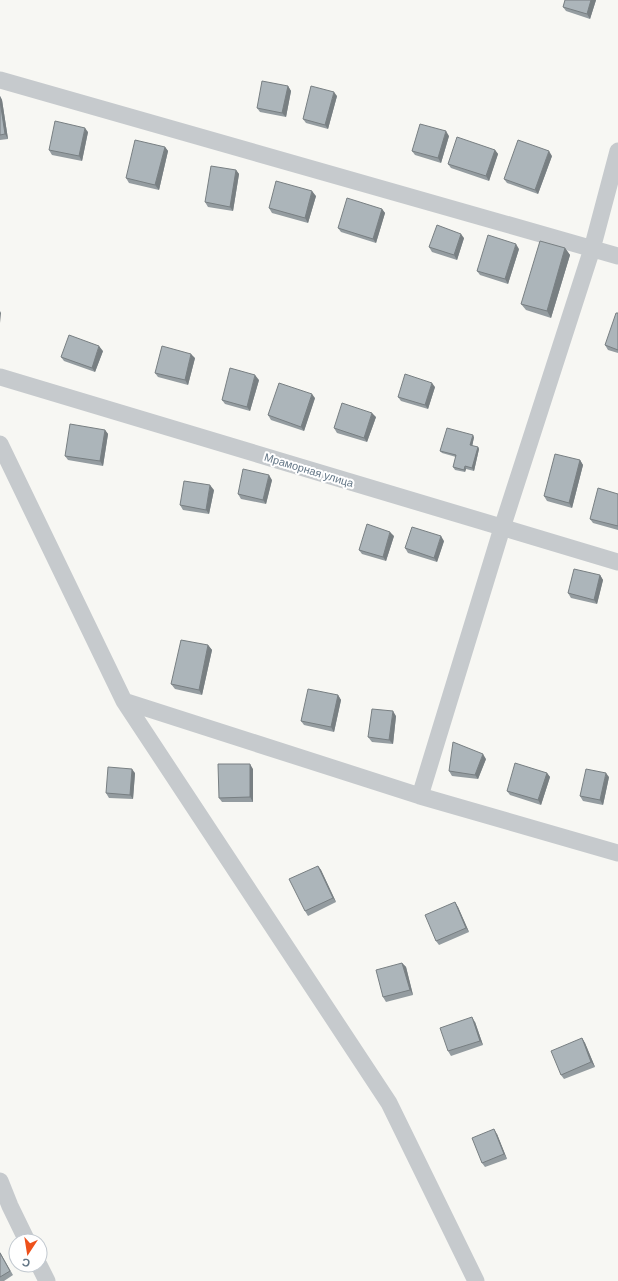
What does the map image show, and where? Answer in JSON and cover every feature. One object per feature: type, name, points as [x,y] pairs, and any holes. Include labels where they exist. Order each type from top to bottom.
[{"type":"street","points":[[0,80],[618,256]]},
{"type":"street","points":[[420,796],[502,528],[592,249],[618,152]]},
{"type":"street","name":"Мраморная улица","points":[[0,377],[618,562]]},
{"type":"street","points":[[0,444],[124,702],[389,1103],[476,1281]]},
{"type":"street","points":[[124,702],[420,796],[618,853]]},
{"type":"street","points":[[0,1181],[5,1209],[22,1233]]},
{"type":"building","points":[[565,0],[591,0],[587,14],[563,7]]},
{"type":"building","points":[[262,81],[288,86],[282,113],[257,108]]},
{"type":"building","points":[[311,86],[334,92],[325,125],[303,119]]},
{"type":"building","points":[[0,101],[5,134],[0,135]]},
{"type":"building","points":[[55,121],[85,128],[79,156],[49,150]]},
{"type":"building","points":[[420,124],[446,131],[438,158],[412,151]]},
{"type":"building","points":[[457,137],[495,150],[486,176],[448,164]]},
{"type":"building","points":[[135,140],[165,147],[155,185],[126,178]]},
{"type":"building","points":[[518,140],[549,151],[535,190],[504,179]]},
{"type":"building","points":[[211,166],[236,170],[230,207],[205,202]]},
{"type":"building","points":[[276,181],[312,191],[305,218],[269,208]]},
{"type":"building","points":[[347,198],[382,209],[373,239],[338,228]]},
{"type":"building","points":[[437,225],[461,234],[454,255],[429,247]]},
{"type":"building","points":[[488,235],[516,244],[505,279],[477,271]]},
{"type":"building","points":[[540,241],[565,248],[547,311],[521,304]]},
{"type":"building","points":[[616,313],[618,313],[618,350],[605,345]]},
{"type":"building","points":[[69,335],[99,346],[92,368],[61,357]]},
{"type":"building","points":[[162,346],[191,354],[185,380],[155,373]]},
{"type":"building","points":[[230,368],[255,375],[247,407],[222,400]]},
{"type":"building","points":[[405,374],[432,383],[425,405],[398,397]]},
{"type":"building","points":[[279,383],[312,394],[301,427],[268,415]]},
{"type":"building","points":[[342,403],[372,413],[364,438],[334,428]]},
{"type":"building","points":[[70,424],[105,430],[100,461],[65,456]]},
{"type":"building","points":[[447,428],[473,435],[470,445],[478,447],[472,468],[465,466],[464,470],[453,467],[456,455],[440,451]]},
{"type":"building","points":[[555,454],[580,460],[569,503],[544,496]]},
{"type":"building","points":[[243,469],[269,475],[263,500],[238,494]]},
{"type":"building","points":[[184,481],[210,485],[206,510],[180,505]]},
{"type":"building","points":[[598,488],[618,494],[618,526],[590,519]]},
{"type":"building","points":[[367,524],[390,532],[383,557],[359,550]]},
{"type":"building","points":[[412,527],[441,536],[434,558],[405,548]]},
{"type":"building","points":[[574,569],[600,575],[594,600],[568,593]]},
{"type":"building","points":[[181,640],[208,645],[199,690],[171,684]]},
{"type":"building","points":[[308,689],[338,695],[331,727],[301,721]]},
{"type":"building","points":[[372,709],[393,711],[389,740],[368,737]]},
{"type":"building","points":[[453,742],[483,754],[475,775],[449,771]]},
{"type":"building","points":[[515,763],[547,773],[538,800],[507,791]]},
{"type":"building","points":[[218,764],[250,764],[250,797],[219,798]]},
{"type":"building","points":[[108,767],[132,769],[130,795],[106,793]]},
{"type":"building","points":[[586,769],[606,773],[600,800],[580,796]]},
{"type":"building","points":[[318,866],[333,898],[305,911],[289,879]]},
{"type":"building","points":[[455,902],[466,928],[436,941],[425,915]]},
{"type":"building","points":[[402,963],[410,990],[383,997],[376,970]]},
{"type":"building","points":[[472,1017],[480,1041],[448,1051],[440,1028]]},
{"type":"building","points":[[582,1038],[591,1062],[561,1075],[551,1051]]},
{"type":"building","points":[[494,1129],[504,1154],[482,1163],[472,1138]]},
{"type":"building","points":[[0,1253],[8,1267],[8,1272],[0,1277]]}]
